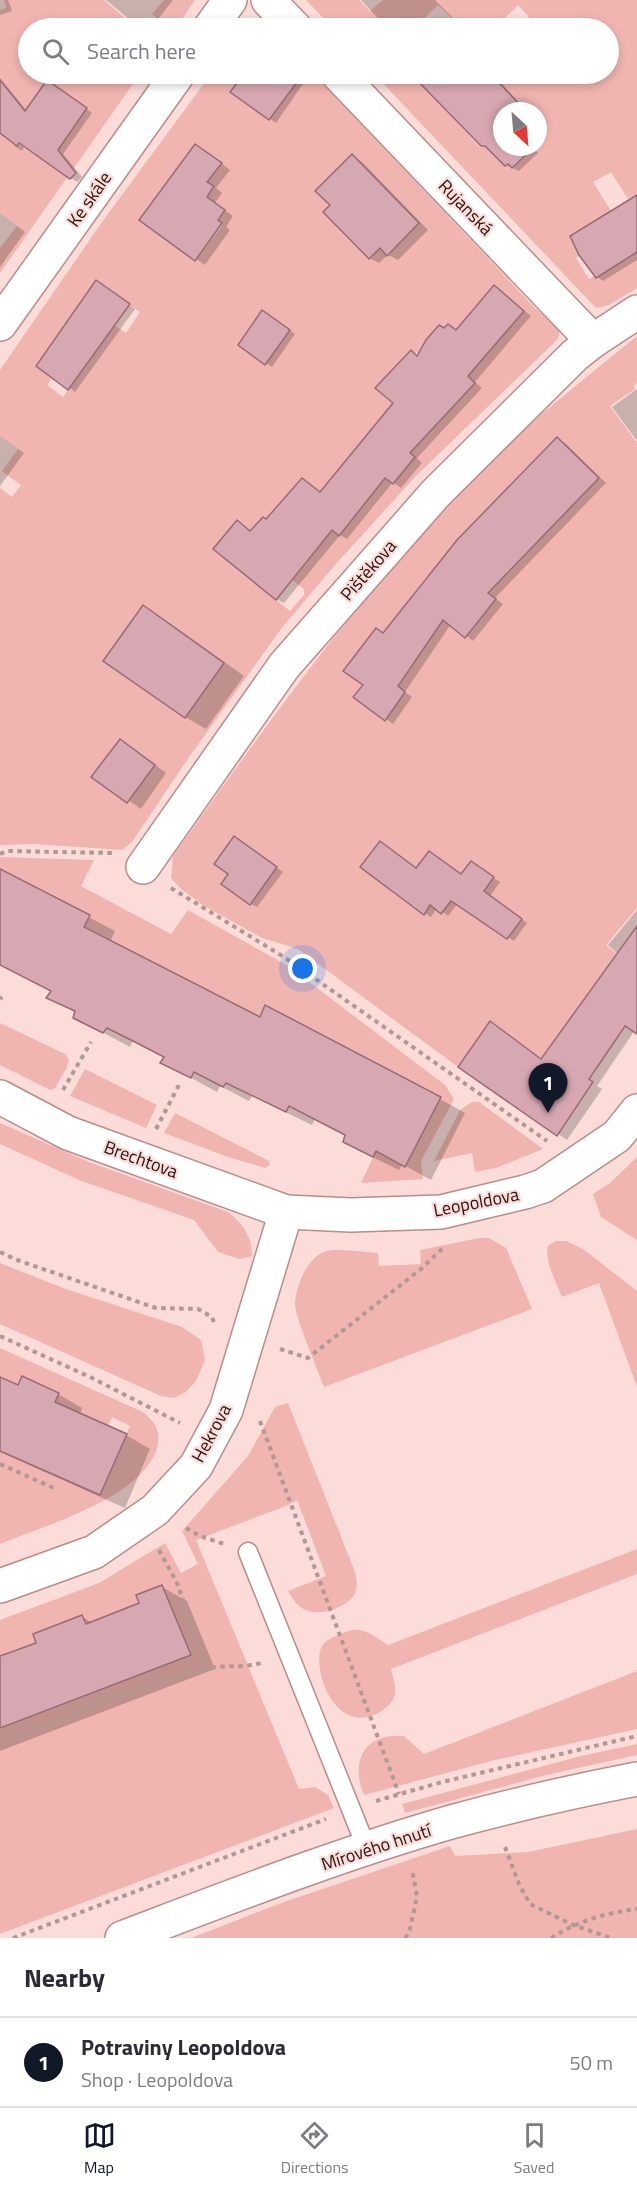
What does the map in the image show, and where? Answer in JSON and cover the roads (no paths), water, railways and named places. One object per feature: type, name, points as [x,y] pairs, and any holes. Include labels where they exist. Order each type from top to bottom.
[{"type":"street","points":[[217,18],[230,0]]},
{"type":"street","points":[[268,0],[285,18]]},
{"type":"street","name":"Ke skále","points":[[0,324],[171,84]]},
{"type":"street","name":"Rujanská","points":[[348,84],[592,340]]},
{"type":"street","name":"Pištěkova","points":[[143,867],[284,666],[435,493],[575,354],[592,340],[637,312]]},
{"type":"street","name":"Brechtova","points":[[0,1097],[68,1133],[285,1212]]},
{"type":"street","name":"Leopoldova","points":[[285,1212],[351,1215],[441,1212],[525,1192],[543,1186],[617,1136],[637,1111]]},
{"type":"street","name":"Hekrova","points":[[0,1586],[94,1552],[154,1510],[196,1466],[226,1410],[285,1212]]},
{"type":"street","name":"Mírového hnutí","points":[[122,1938],[367,1849],[450,1823],[550,1796],[637,1779]]},
{"type":"lane","points":[[248,1552],[367,1849]]},
{"type":"place","name":"Potraviny Leopoldova","points":[[548,1113]]}]
